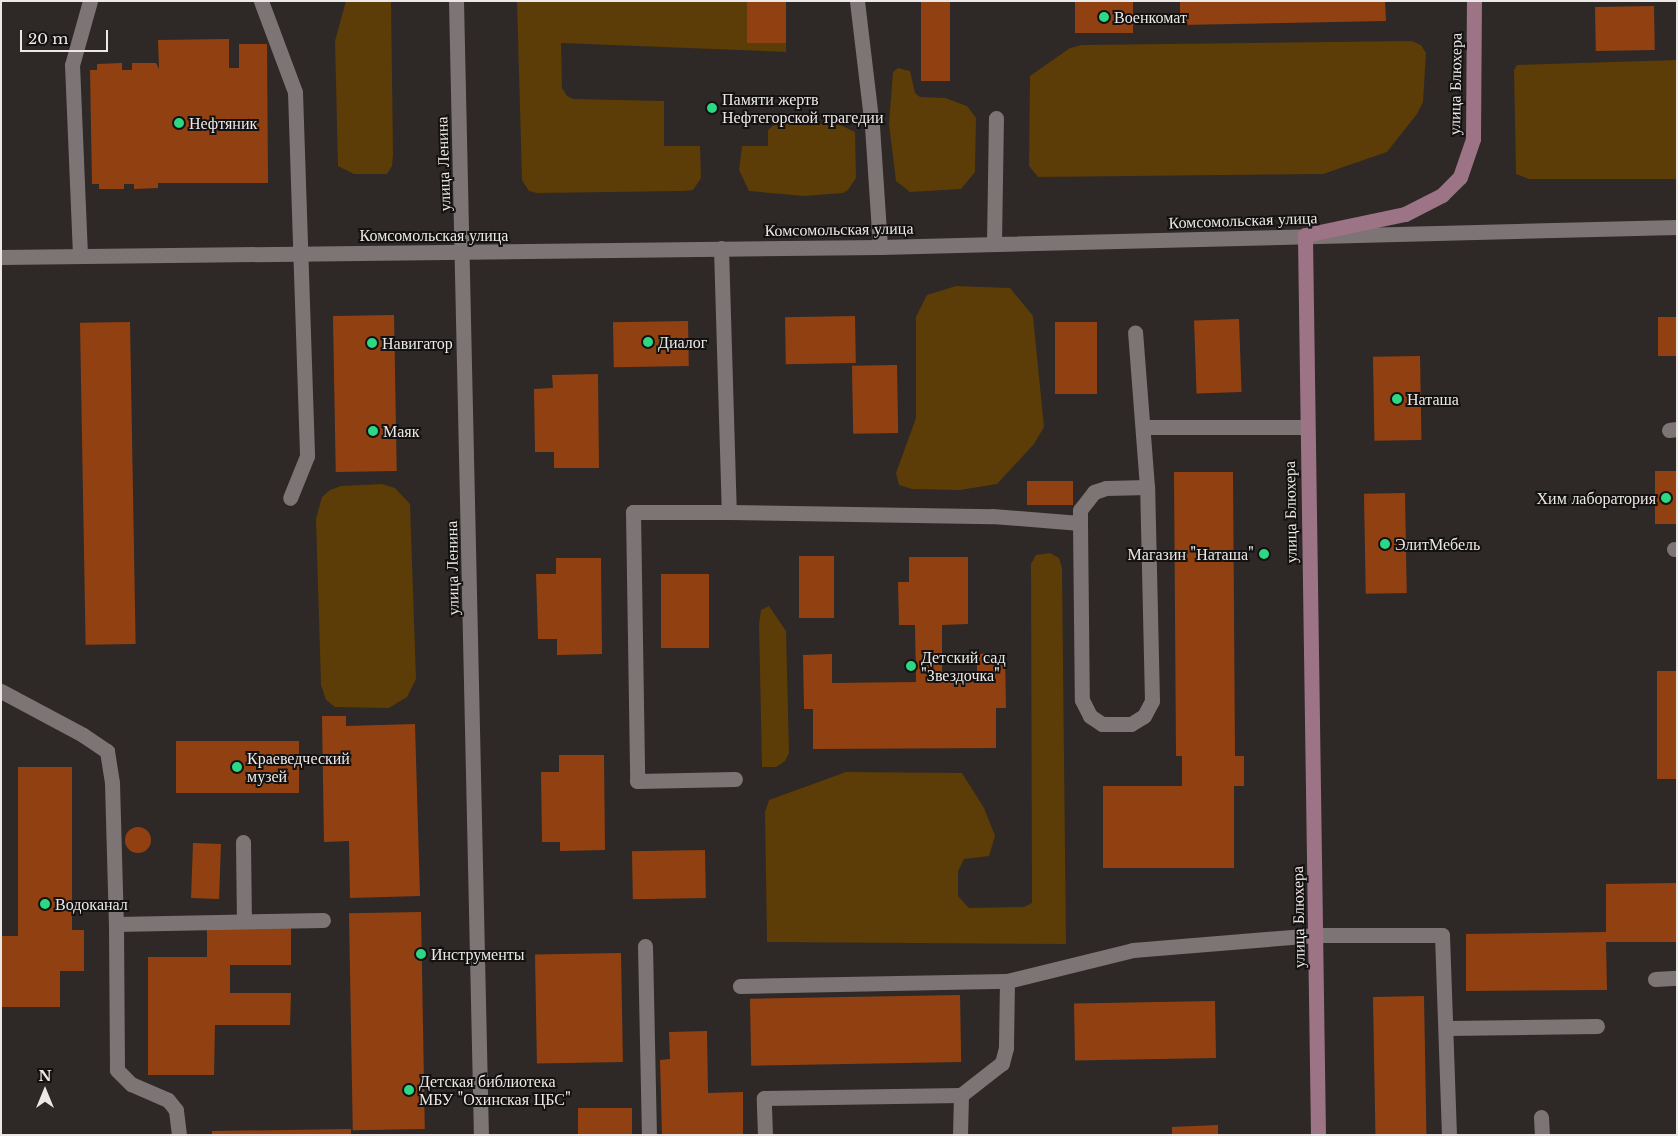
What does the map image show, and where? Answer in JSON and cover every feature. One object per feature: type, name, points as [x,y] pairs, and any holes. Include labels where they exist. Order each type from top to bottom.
[{"type":"street","points":[[80,255],[72,65],[90,1]]},
{"type":"street","points":[[261,1],[295,92],[307,456],[290,498]]},
{"type":"street","name":"улица Ленина","points":[[456,1],[481,1135]]},
{"type":"street","points":[[857,1],[872,126],[880,247]]},
{"type":"street","name":"улица Блюхера","points":[[1318,1135],[1306,427],[1305,235],[1405,214],[1442,195],[1460,177],[1473,139],[1474,1]]},
{"type":"street","points":[[994,243],[996,118]]},
{"type":"street","name":"Комсомольская улица","points":[[1,257],[880,247],[1677,227]]},
{"type":"street","points":[[720,248],[729,512]]},
{"type":"street","points":[[1135,332],[1144,427],[1147,487],[1152,701],[1144,716],[1132,724],[1102,724],[1090,716],[1082,700],[1080,510],[1094,492],[1106,488],[1147,487]]},
{"type":"street","points":[[1144,427],[1306,427]]},
{"type":"street","points":[[735,779],[638,781],[633,512],[992,516],[1080,523]]},
{"type":"street","points":[[1,691],[84,734],[107,751],[112,783],[116,924],[117,1070],[131,1084],[168,1100],[176,1110],[179,1135]]},
{"type":"street","points":[[243,842],[244,921]]},
{"type":"street","points":[[116,924],[323,920]]},
{"type":"street","points":[[740,986],[1007,981],[1133,950],[1316,936],[1442,935],[1447,1028],[1449,1135]]},
{"type":"street","points":[[645,946],[649,1135]]},
{"type":"street","points":[[1655,979],[1677,978]]},
{"type":"street","points":[[765,1135],[764,1098],[961,1095],[992,1074],[1002,1063],[1006,1048],[1007,981]]},
{"type":"street","points":[[1447,1028],[1597,1026]]},
{"type":"street","points":[[960,1135],[961,1095]]},
{"type":"street","points":[[1541,1117],[1542,1135]]},
{"type":"shaded area","points":[[346,1],[391,1],[393,154],[392,166],[387,174],[354,174],[338,166],[335,41]]},
{"type":"shaded area","points":[[517,1],[786,1],[786,52],[561,43],[562,88],[567,96],[573,99],[664,101],[664,146],[700,146],[701,178],[693,190],[684,191],[537,193],[529,191],[522,180]]},
{"type":"shaded area","points":[[1412,41],[1421,45],[1426,53],[1423,102],[1417,114],[1387,152],[1323,174],[1038,177],[1029,166],[1030,76],[1070,48],[1082,45]]},
{"type":"shaded area","points":[[1677,60],[1677,179],[1529,179],[1516,174],[1514,70],[1517,65]]},
{"type":"shaded area","points":[[898,68],[910,71],[915,93],[920,97],[945,98],[967,106],[976,118],[975,172],[961,189],[910,192],[896,181],[889,124],[893,72]]},
{"type":"shaded area","points":[[778,122],[840,125],[855,132],[856,178],[848,190],[843,193],[804,196],[749,191],[739,170],[742,146],[768,146],[768,130]]},
{"type":"shaded area","points":[[956,286],[1010,288],[1033,316],[1044,427],[1034,444],[997,484],[960,490],[912,489],[899,485],[896,473],[916,418],[916,317],[927,295]]},
{"type":"shaded area","points":[[382,484],[395,488],[410,504],[416,679],[407,697],[389,708],[335,707],[326,700],[321,685],[316,519],[322,497],[330,490],[341,486]]},
{"type":"shaded area","points":[[1050,553],[1059,558],[1062,568],[1066,944],[767,942],[765,812],[769,800],[846,772],[962,773],[984,808],[995,836],[989,856],[964,859],[958,871],[958,896],[969,908],[1024,907],[1032,903],[1031,564],[1036,555]]},
{"type":"shaded area","points":[[769,606],[786,631],[789,753],[785,761],[776,767],[762,767],[759,624],[761,610]]},
{"type":"building","points":[[747,1],[786,1],[786,43],[747,43]]},
{"type":"building","points":[[921,1],[950,1],[950,81],[921,81]]},
{"type":"building","name":"Военкомат","points":[[1075,1],[1133,1],[1133,33],[1075,33]]},
{"type":"building","points":[[1180,1],[1385,1],[1386,21],[1180,25]]},
{"type":"building","points":[[1654,6],[1655,50],[1596,51],[1595,7]]},
{"type":"building","name":"Нефтяник","points":[[229,39],[229,68],[239,68],[239,44],[267,44],[268,183],[158,183],[158,188],[134,189],[134,184],[124,184],[124,189],[99,189],[99,184],[92,184],[90,70],[97,70],[97,64],[122,63],[122,70],[132,70],[132,63],[156,63],[159,69],[158,40]]},
{"type":"building","points":[[394,315],[397,471],[336,472],[333,316]]},
{"type":"building","points":[[855,316],[856,363],[786,364],[785,317]]},
{"type":"building","points":[[1658,317],[1677,317],[1677,356],[1658,356]]},
{"type":"building","points":[[1239,319],[1242,392],[1197,394],[1194,321]]},
{"type":"building","points":[[688,321],[689,366],[614,367],[613,322]]},
{"type":"building","points":[[130,322],[136,644],[86,645],[80,323]]},
{"type":"building","points":[[1055,322],[1097,322],[1097,394],[1055,394]]},
{"type":"building","name":"Наташа","points":[[1420,356],[1421,440],[1374,441],[1373,357]]},
{"type":"building","points":[[897,365],[898,433],[853,434],[852,366]]},
{"type":"building","points":[[598,374],[599,468],[554,468],[554,452],[535,452],[534,389],[553,388],[552,375]]},
{"type":"building","name":"Хим лаборатория","points":[[1655,471],[1677,471],[1677,524],[1655,524]]},
{"type":"building","points":[[1174,472],[1233,472],[1235,756],[1244,756],[1244,786],[1234,786],[1234,868],[1103,868],[1103,786],[1182,786],[1182,756],[1176,756]]},
{"type":"building","points":[[1027,481],[1073,481],[1073,505],[1027,505]]},
{"type":"building","name":"ЭлитМебель","points":[[1405,493],[1407,593],[1366,594],[1364,494]]},
{"type":"building","points":[[799,556],[834,556],[834,618],[799,618]]},
{"type":"building","points":[[909,557],[968,557],[968,624],[942,625],[942,682],[977,682],[977,654],[1005,653],[1006,708],[996,708],[996,748],[813,749],[813,709],[804,709],[803,655],[832,654],[832,683],[916,682],[915,625],[899,625],[898,582],[909,582]]},
{"type":"building","points":[[556,558],[601,558],[602,654],[557,655],[557,639],[538,639],[536,574],[556,574]]},
{"type":"building","points":[[661,574],[709,574],[709,648],[661,648]]},
{"type":"building","points":[[1657,671],[1677,671],[1677,779],[1657,779]]},
{"type":"building","points":[[322,716],[346,716],[346,726],[415,724],[420,896],[350,898],[349,841],[324,842]]},
{"type":"building","name":"Краеведческий музей","points":[[176,741],[299,741],[299,793],[176,793]]},
{"type":"building","points":[[559,755],[604,755],[605,850],[560,851],[560,842],[542,842],[541,772],[559,772]]},
{"type":"building","name":"Водоканал","points":[[18,767],[72,767],[72,930],[84,930],[84,971],[60,971],[60,1007],[1,1007],[1,936],[18,936]]},
{"type":"building","points":[[138,827],[147,831],[151,840],[147,849],[138,853],[129,849],[125,840],[129,831]]},
{"type":"building","points":[[193,843],[221,844],[219,899],[191,898]]},
{"type":"building","points":[[705,850],[706,898],[633,899],[632,851]]},
{"type":"building","points":[[1677,883],[1677,942],[1606,942],[1607,990],[1466,991],[1466,934],[1606,932],[1606,884]]},
{"type":"building","points":[[421,912],[425,1129],[353,1130],[349,913]]},
{"type":"building","points":[[207,928],[291,928],[291,965],[230,965],[230,993],[291,993],[290,1025],[215,1025],[214,1075],[148,1075],[148,957],[207,957]]},
{"type":"building","points":[[621,953],[623,1062],[537,1063],[535,955]]},
{"type":"building","points":[[960,995],[961,1062],[751,1066],[750,999]]},
{"type":"building","points":[[1424,996],[1426,1135],[1375,1135],[1373,997]]},
{"type":"building","points":[[1215,1001],[1216,1058],[1075,1060],[1074,1003]]},
{"type":"building","points":[[707,1031],[708,1093],[743,1092],[743,1135],[662,1135],[660,1060],[670,1059],[669,1032]]},
{"type":"building","points":[[578,1108],[632,1108],[632,1135],[578,1135]]},
{"type":"building","points":[[1218,1125],[1218,1135],[1172,1135],[1172,1127]]},
{"type":"building","points":[[351,1129],[351,1135],[212,1135],[212,1131]]},
{"type":"place","name":"Военкомат","points":[[1104,17]]},
{"type":"place","name":"Памяти жертв Нефтегорской трагедии","points":[[712,108]]},
{"type":"place","name":"Нефтяник","points":[[179,123]]},
{"type":"place","name":"Диалог","points":[[648,342]]},
{"type":"place","name":"Навигатор","points":[[372,343]]},
{"type":"place","name":"Наташа","points":[[1397,399]]},
{"type":"place","name":"Маяк","points":[[373,431]]},
{"type":"place","name":"Хим лаборатория","points":[[1666,498]]},
{"type":"place","name":"ЭлитМебель","points":[[1385,544]]},
{"type":"place","name":"Магазин \"Наташа\"","points":[[1264,554]]},
{"type":"place","name":"Детский сад \"Звездочка\"","points":[[911,666]]},
{"type":"place","name":"Краеведческий музей","points":[[237,767]]},
{"type":"place","name":"Водоканал","points":[[45,904]]},
{"type":"place","name":"Инструменты","points":[[421,954]]},
{"type":"place","name":"Детская библиотека МБУ \"Охинская ЦБС\"","points":[[409,1090]]}]
